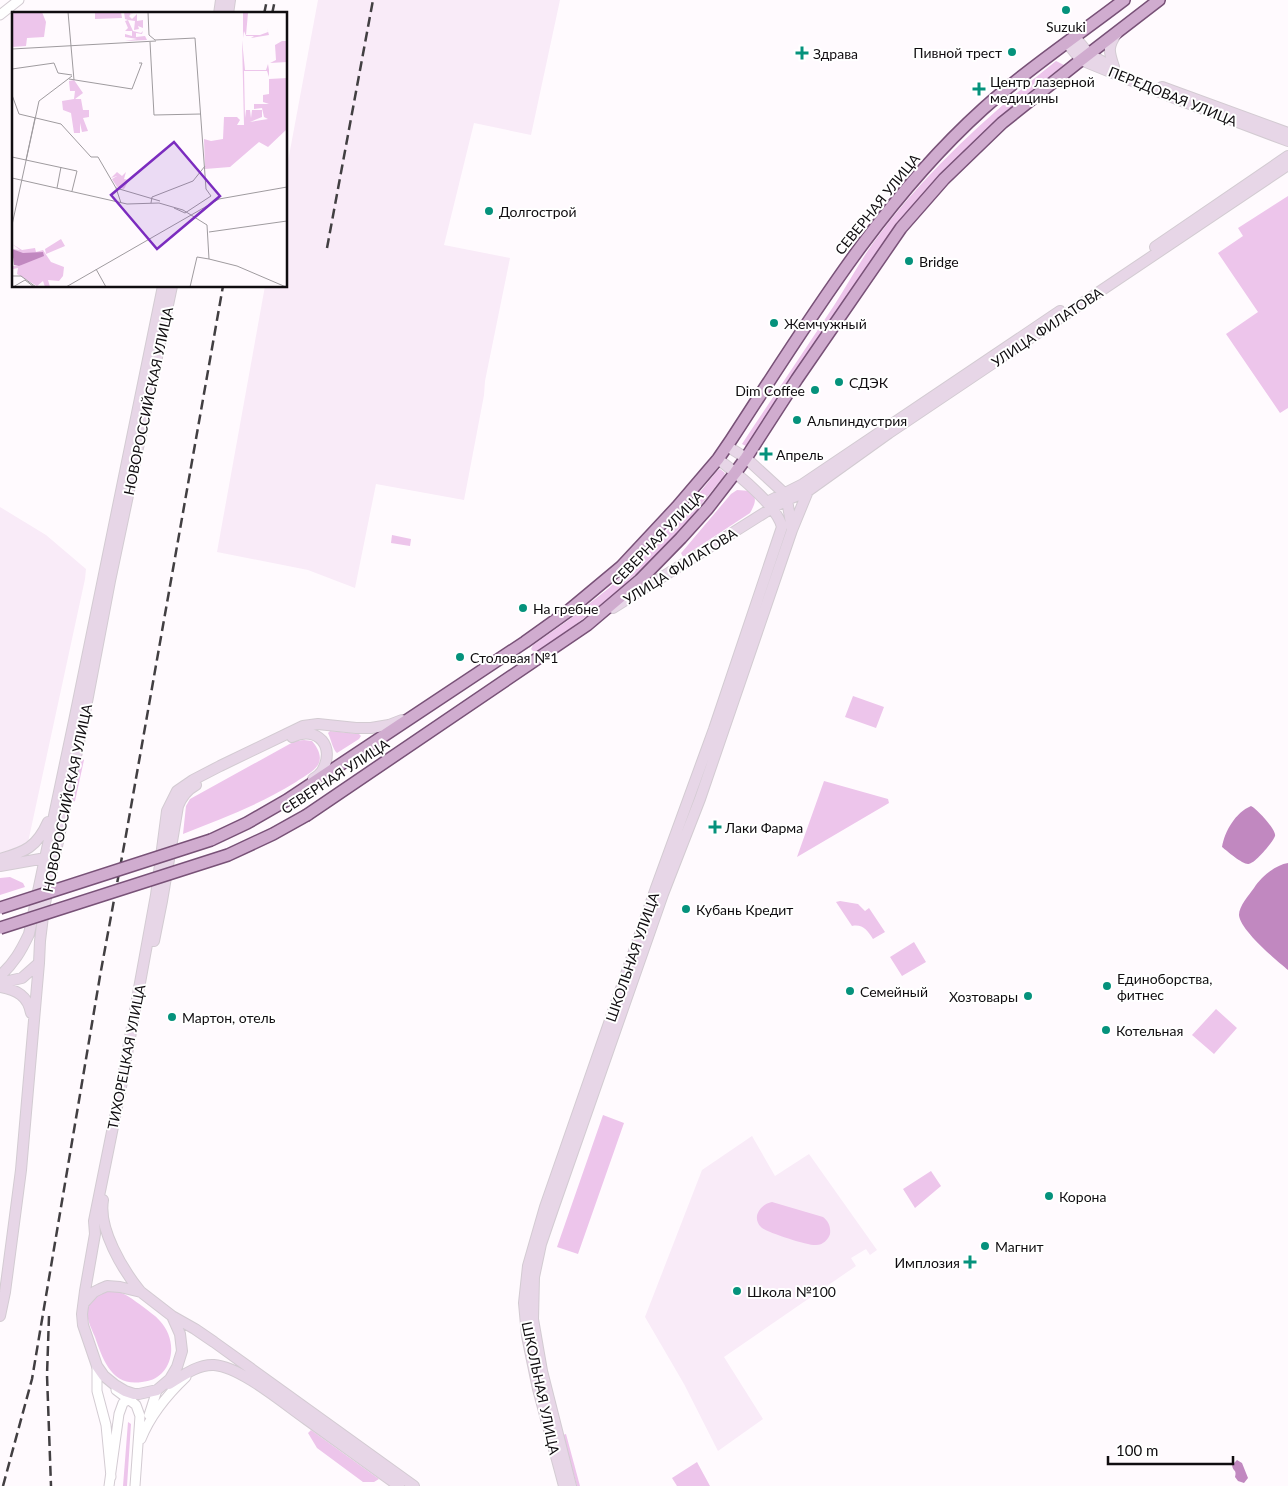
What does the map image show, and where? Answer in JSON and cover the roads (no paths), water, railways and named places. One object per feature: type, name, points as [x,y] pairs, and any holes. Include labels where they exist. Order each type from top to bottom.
[{"type":"main road","name":"СЕВЕРНАЯ УЛИЦА","points":[[0,908],[211,840],[247,823],[302,790],[567,612],[621,567],[718,458],[857,250],[910,184],[983,109],[1124,0]]},
{"type":"main road","name":"СЕВЕРНАЯ УЛИЦА","points":[[0,928],[228,855],[274,834],[307,815],[587,625],[640,580],[708,508],[736,473],[803,370],[896,235],[944,179],[1002,123],[1085,56],[1159,0]]},
{"type":"main road","name":"ПЕРЕДОВАЯ УЛИЦА","points":[[1114,67],[1110,55],[1110,43],[1118,31]]},
{"type":"main road","name":"ПЕРЕДОВАЯ УЛИЦА","points":[[1071,40],[1085,56],[1179,100],[1287,140]]},
{"type":"main road","name":"ПЕРЕДОВАЯ УЛИЦА","points":[[1085,56],[1287,140]]},
{"type":"main road","points":[[727,446],[746,458],[786,497],[1287,157]]},
{"type":"main road","name":"УЛИЦА ФИЛАТОВА","points":[[587,625],[769,505],[786,497],[808,491],[1287,157]]},
{"type":"main road","name":"НОВОРОССИЙСКАЯ УЛИЦА","points":[[0,1316],[5,1292],[21,1170],[40,942],[56,808],[163,288]]},
{"type":"main road","name":"НОВОРОССИЙСКАЯ УЛИЦА","points":[[0,976],[12,965],[22,950],[29,934],[84,723],[110,582],[172,288]]},
{"type":"main road","name":"ШКОЛЬНАЯ УЛИЦА","points":[[571,1486],[545,1384],[533,1319],[532,1292],[537,1259],[663,894],[700,799],[718,731],[782,527],[780,520],[769,505],[718,458]]},
{"type":"main road","name":"ШКОЛЬНАЯ УЛИЦА","points":[[564,1486],[538,1389],[527,1336],[524,1303],[528,1266],[548,1198],[656,888],[718,731],[808,491]]},
{"type":"main road","name":"ШКОЛЬНАЯ УЛИЦА","points":[[786,497],[792,530]]},
{"type":"main road","name":"ТИХОРЕЦКАЯ УЛИЦА","points":[[84,1303],[95,1234],[94,1221],[153,912],[167,811],[178,789],[303,726],[318,724],[371,728],[389,725],[412,716]]},
{"type":"main road","name":"ТИХОРЕЦКАЯ УЛИЦА","points":[[141,1292],[126,1274],[116,1254],[109,1238],[102,1206],[162,900],[178,806],[189,789],[300,733],[312,733],[321,738],[325,747],[326,759],[322,771],[302,790]]},
{"type":"main road","points":[[0,859],[26,850],[35,844],[43,834],[56,808]]},
{"type":"main road","points":[[0,866],[49,858]]},
{"type":"main road","points":[[0,983],[22,978],[39,963]]},
{"type":"main road","points":[[0,987],[16,992],[25,998],[29,1003],[33,1024]]},
{"type":"main road","points":[[399,1486],[238,1372],[226,1367],[205,1366],[191,1371],[157,1390],[140,1394],[125,1391],[104,1376],[97,1366],[83,1325],[84,1303],[94,1292],[107,1286],[120,1286],[141,1292],[172,1316],[208,1337],[414,1486]]},
{"type":"main road","points":[[157,1390],[170,1380],[178,1367],[182,1351],[180,1334],[172,1316]]},
{"type":"street","points":[[0,15],[19,0]]},
{"type":"street","points":[[97,1366],[97,1390],[106,1425],[110,1481]]},
{"type":"street","points":[[142,1436],[160,1405],[191,1371]]},
{"type":"street","points":[[104,1376],[113,1387],[136,1405],[140,1416],[135,1486]]},
{"type":"street","points":[[138,1448],[157,1390]]},
{"type":"street","points":[[110,1481],[119,1414],[123,1403],[140,1394]]},
{"type":"railway","points":[[264,12],[267,0]]},
{"type":"railway","points":[[272,12],[275,0]]},
{"type":"railway","points":[[327,248],[373,0]]},
{"type":"railway","points":[[3,1486],[32,1379],[100,976],[223,288]]},
{"type":"railway","points":[[49,1316],[47,1375],[51,1486]]},
{"type":"place","name":"Suzuki","points":[[1066,10]]},
{"type":"place","name":"Пивной трест","points":[[1012,52]]},
{"type":"place","name":"Здрава","points":[[802,53]]},
{"type":"place","name":"Центр лазерной медицины","points":[[979,89]]},
{"type":"place","name":"Долгострой","points":[[489,211]]},
{"type":"place","name":"Bridge","points":[[909,261]]},
{"type":"place","name":"Жемчужный","points":[[774,323]]},
{"type":"place","name":"СДЭК","points":[[839,382]]},
{"type":"place","name":"Dim Coffee","points":[[815,390]]},
{"type":"place","name":"Альпиндустрия","points":[[797,420]]},
{"type":"place","name":"Апрель","points":[[766,454]]},
{"type":"place","name":"На гребне","points":[[523,608]]},
{"type":"place","name":"Столовая №1","points":[[460,657]]},
{"type":"place","name":"Лаки Фарма","points":[[715,827]]},
{"type":"place","name":"Кубань Кредит","points":[[686,909]]},
{"type":"place","name":"Единоборства, фитнес","points":[[1107,986]]},
{"type":"place","name":"Семейный","points":[[850,991]]},
{"type":"place","name":"Хозтовары","points":[[1028,996]]},
{"type":"place","name":"Мартон, отель","points":[[172,1017]]},
{"type":"place","name":"Котельная","points":[[1106,1030]]},
{"type":"place","name":"Корона","points":[[1049,1196]]},
{"type":"place","name":"Магнит","points":[[985,1246]]},
{"type":"place","name":"Имплозия","points":[[970,1262]]},
{"type":"place","name":"Школа №100","points":[[737,1291]]}]
